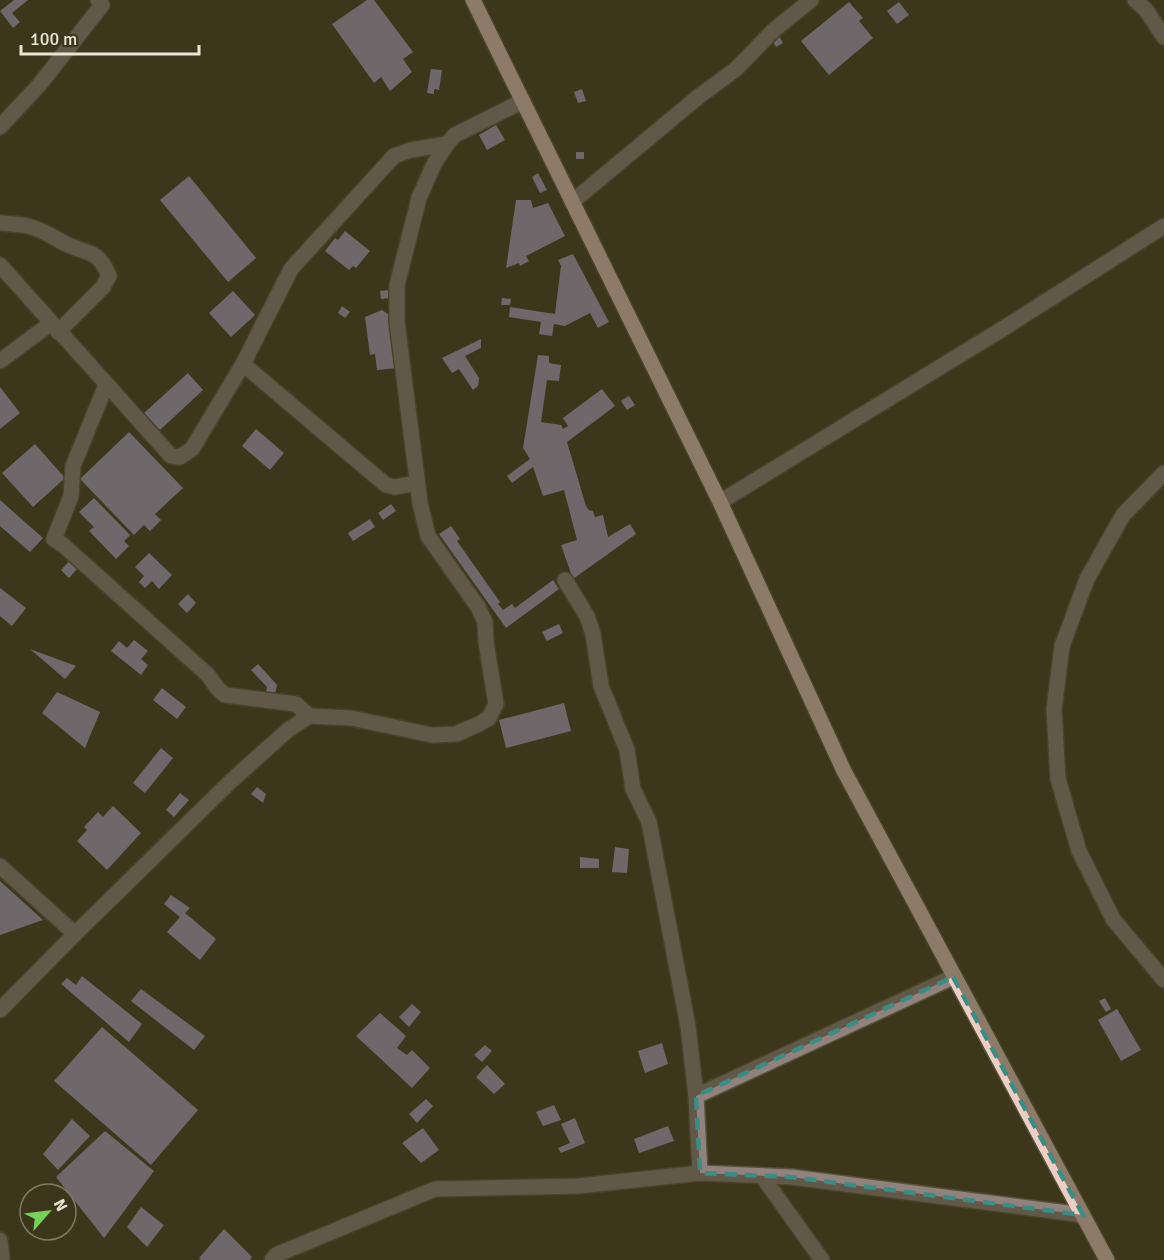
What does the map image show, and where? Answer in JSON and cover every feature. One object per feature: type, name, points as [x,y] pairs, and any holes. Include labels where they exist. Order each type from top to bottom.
[{"type":"main road","points":[[473,0],[720,502],[844,771],[1107,1260]]},
{"type":"street","points":[[572,202],[698,97],[736,69],[774,30],[811,0]]},
{"type":"street","points":[[1135,0],[1146,10],[1164,37]]},
{"type":"street","points":[[0,127],[40,84],[103,2]]},
{"type":"street","points":[[0,1010],[231,782],[288,730],[309,716],[351,718],[432,735],[456,734],[489,718],[496,704],[485,622],[478,607],[428,536],[420,503],[397,322],[397,285],[419,198],[434,164],[447,144],[455,135],[523,101]]},
{"type":"street","points":[[0,266],[171,456],[180,457],[192,450],[243,364],[291,269],[394,156],[411,150],[447,144]]},
{"type":"street","points":[[0,223],[28,225],[68,245],[88,251],[104,262],[109,276],[103,287],[54,328],[0,360]]},
{"type":"street","points":[[720,502],[1004,328],[1164,226]]},
{"type":"street","points":[[243,364],[386,485],[395,487],[417,483]]},
{"type":"street","points":[[106,385],[73,466],[71,496],[54,539],[208,675],[225,695],[296,704],[309,716]]},
{"type":"street","points":[[1164,473],[1123,515],[1087,579],[1062,646],[1054,709],[1058,779],[1079,851],[1113,919],[1164,980]]},
{"type":"street","points":[[565,580],[587,616],[593,634],[601,686],[627,750],[633,789],[650,822],[688,1026],[696,1096],[700,1173]]},
{"type":"street","points":[[0,866],[75,934]]},
{"type":"street","points":[[696,1096],[953,976]]},
{"type":"street","points":[[272,1260],[276,1255],[435,1189],[579,1186],[700,1173],[790,1177],[1083,1215]]},
{"type":"street","points":[[762,1176],[822,1260]]},
{"type":"street","points":[[0,1240],[2,1260]]},
{"type":"highlighted area","points":[[953,977],[1083,1215],[791,1177],[700,1173],[696,1096]]},
{"type":"building","points":[[14,0],[28,0],[12,13],[20,22],[13,28],[0,11]]},
{"type":"building","points":[[367,0],[374,0],[413,52],[403,59],[412,72],[390,91],[381,77],[374,83],[332,24]]},
{"type":"building","points":[[849,2],[863,18],[859,21],[873,38],[829,75],[801,41]]},
{"type":"building","points":[[899,2],[909,15],[897,24],[887,11]]},
{"type":"building","points":[[779,36],[783,43],[776,47],[772,40]]},
{"type":"building","points":[[431,69],[442,70],[439,90],[434,89],[434,94],[427,93]]},
{"type":"building","points":[[582,89],[586,101],[578,103],[574,92]]},
{"type":"building","points":[[496,125],[505,140],[487,150],[479,135]]},
{"type":"building","points":[[576,152],[584,152],[584,159],[576,159]]},
{"type":"building","points":[[538,173],[547,190],[540,193],[532,177]]},
{"type":"building","points":[[189,176],[256,258],[228,282],[160,200]]},
{"type":"building","points":[[516,200],[531,200],[533,208],[548,203],[565,236],[526,256],[529,261],[520,266],[519,263],[506,268]]},
{"type":"building","points":[[345,231],[370,251],[356,268],[353,266],[349,270],[325,251],[335,238],[338,240]]},
{"type":"building","points":[[573,254],[609,322],[598,328],[590,313],[565,326],[554,324],[552,336],[539,334],[541,322],[509,317],[510,307],[555,314],[561,266],[558,260]]},
{"type":"building","points":[[389,290],[390,298],[381,299],[380,291]]},
{"type":"building","points":[[233,291],[255,315],[231,337],[209,313]]},
{"type":"building","points":[[502,298],[511,299],[510,305],[501,305]]},
{"type":"building","points":[[342,306],[350,312],[345,318],[338,313]]},
{"type":"building","points":[[382,310],[391,316],[398,368],[377,370],[375,354],[370,355],[365,317]]},
{"type":"building","points":[[481,339],[481,348],[465,356],[479,378],[478,386],[473,390],[459,369],[452,373],[442,358]]},
{"type":"building","points":[[538,355],[549,356],[549,363],[561,365],[559,381],[547,380],[541,422],[561,425],[563,429],[568,426],[563,418],[602,389],[615,406],[567,442],[586,506],[593,511],[595,517],[603,515],[608,537],[630,524],[636,534],[573,579],[561,545],[577,540],[564,490],[543,496],[533,467],[512,483],[507,476],[530,459],[523,448]]},
{"type":"building","points":[[188,373],[203,390],[160,430],[144,413]]},
{"type":"building","points":[[0,387],[20,413],[0,429]]},
{"type":"building","points":[[629,396],[635,405],[627,410],[621,401]]},
{"type":"building","points":[[256,429],[284,453],[270,470],[242,446]]},
{"type":"building","points":[[129,432],[183,488],[155,514],[161,520],[150,531],[144,525],[134,535],[80,479]]},
{"type":"building","points":[[35,444],[65,478],[33,507],[2,473]]},
{"type":"building","points":[[94,498],[130,535],[124,541],[129,546],[116,559],[89,531],[94,527],[79,512]]},
{"type":"building","points":[[0,500],[43,538],[30,552],[0,526]]},
{"type":"building","points":[[391,504],[396,511],[383,520],[378,513]]},
{"type":"building","points":[[370,519],[375,527],[353,541],[348,533]]},
{"type":"building","points":[[451,526],[460,539],[457,541],[500,602],[498,604],[503,610],[512,604],[515,608],[553,580],[559,589],[506,628],[439,534]]},
{"type":"building","points":[[149,553],[172,575],[159,589],[152,581],[145,588],[139,582],[144,576],[135,567]]},
{"type":"building","points":[[71,559],[79,567],[69,578],[61,570]]},
{"type":"building","points":[[0,588],[26,608],[12,626],[0,616]]},
{"type":"building","points":[[188,594],[196,603],[187,613],[178,604]]},
{"type":"building","points":[[559,624],[563,633],[547,641],[542,632]]},
{"type":"building","points":[[134,640],[148,651],[141,659],[148,665],[141,675],[111,651],[119,641],[127,648]]},
{"type":"building","points":[[30,649],[76,666],[65,679]]},
{"type":"building","points":[[258,664],[277,685],[275,694],[266,692],[267,687],[251,670]]},
{"type":"building","points":[[162,688],[186,707],[177,719],[153,700]]},
{"type":"building","points":[[57,692],[100,712],[85,748],[42,713]]},
{"type":"building","points":[[564,703],[571,731],[506,748],[499,720]]},
{"type":"building","points":[[161,748],[173,758],[145,793],[133,783]]},
{"type":"building","points":[[257,787],[266,794],[263,803],[251,794]]},
{"type":"building","points":[[180,793],[189,800],[174,817],[166,810]]},
{"type":"building","points":[[113,806],[141,833],[107,870],[77,841],[87,830],[84,827],[98,812],[103,817]]},
{"type":"building","points":[[615,847],[629,849],[627,873],[612,872]]},
{"type":"building","points":[[580,857],[599,859],[599,868],[580,868]]},
{"type":"building","points":[[0,881],[43,920],[0,935]]},
{"type":"building","points":[[171,895],[190,908],[185,913],[216,939],[200,960],[167,932],[180,917],[164,904]]},
{"type":"building","points":[[82,976],[142,1024],[129,1042],[61,984],[67,978],[76,985]]},
{"type":"building","points":[[141,989],[205,1036],[194,1050],[131,1001]]},
{"type":"building","points":[[1105,998],[1111,1009],[1106,1012],[1099,1001]]},
{"type":"building","points":[[412,1004],[421,1012],[409,1027],[399,1017]]},
{"type":"building","points":[[1117,1009],[1141,1050],[1121,1061],[1098,1020]]},
{"type":"building","points":[[380,1013],[406,1036],[397,1048],[407,1055],[412,1050],[430,1068],[412,1088],[356,1036]]},
{"type":"building","points":[[102,1027],[198,1110],[151,1165],[54,1081]]},
{"type":"building","points":[[662,1043],[668,1064],[645,1073],[638,1051]]},
{"type":"building","points":[[485,1045],[492,1051],[482,1062],[474,1055]]},
{"type":"building","points":[[487,1065],[505,1084],[494,1094],[476,1077]]},
{"type":"building","points":[[426,1099],[433,1106],[417,1123],[409,1114]]},
{"type":"building","points":[[554,1105],[561,1120],[543,1126],[536,1112]]},
{"type":"building","points":[[575,1118],[585,1143],[561,1153],[558,1148],[570,1143],[561,1124]]},
{"type":"building","points":[[72,1119],[90,1136],[58,1170],[43,1154]]},
{"type":"building","points":[[668,1126],[674,1141],[639,1153],[634,1139]]},
{"type":"building","points":[[423,1128],[439,1150],[421,1163],[402,1143]]},
{"type":"building","points":[[105,1131],[154,1171],[104,1238],[78,1205],[78,1182],[60,1182],[56,1177]]},
{"type":"building","points":[[141,1207],[164,1225],[147,1247],[127,1227]]},
{"type":"building","points":[[224,1229],[252,1257],[250,1260],[201,1260],[199,1258]]}]
